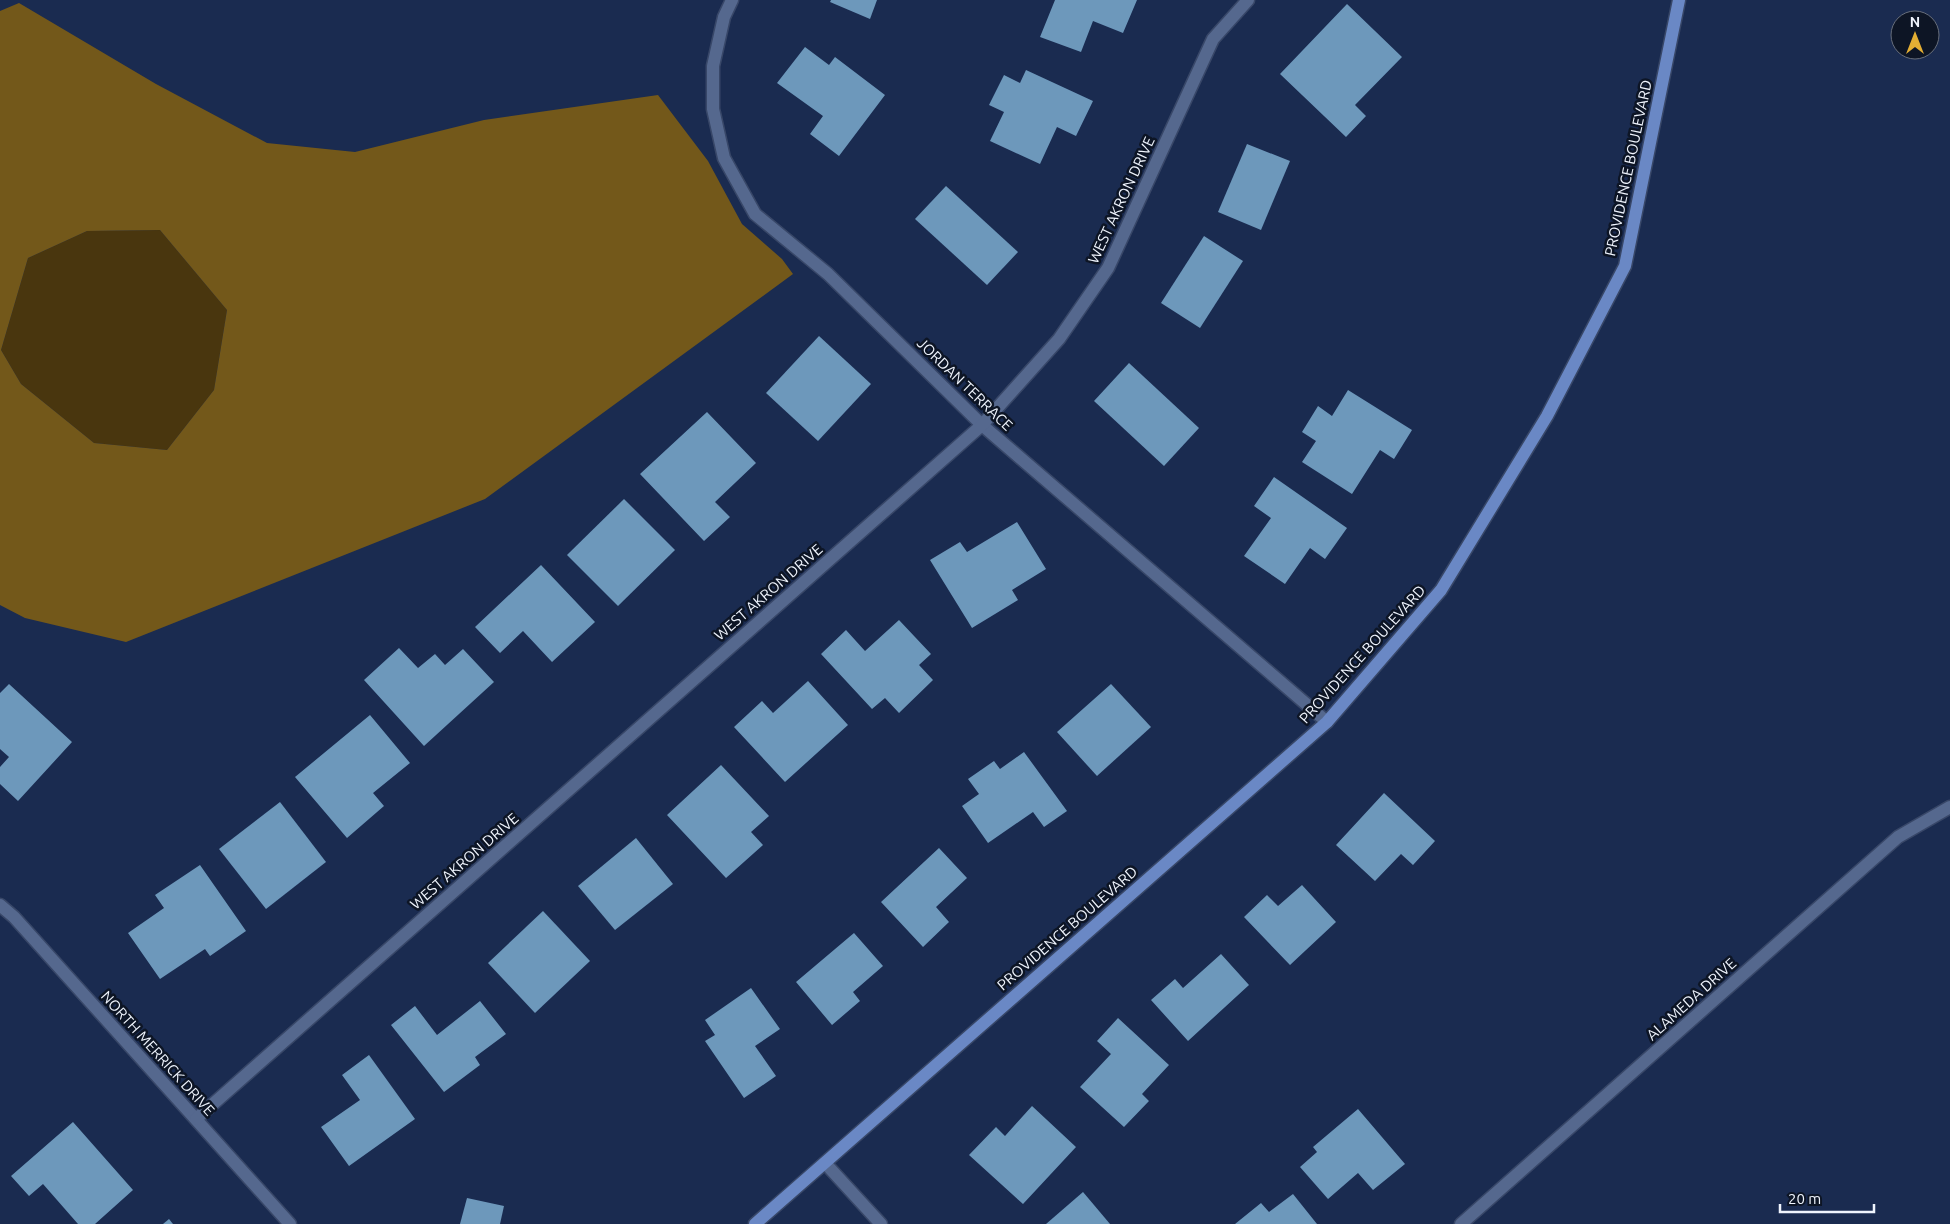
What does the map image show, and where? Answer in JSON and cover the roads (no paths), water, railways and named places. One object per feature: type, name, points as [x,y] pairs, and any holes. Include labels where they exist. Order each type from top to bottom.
[{"type":"main road","name":"PROVIDENCE BOULEVARD","points":[[755,1224],[1327,722],[1440,590],[1547,416],[1625,266],[1679,0]]},
{"type":"street","name":"JORDAN TERRACE","points":[[732,0],[724,18],[713,66],[713,109],[724,158],[755,214],[828,274],[982,425],[1327,722]]},
{"type":"street","name":"WEST AKRON DRIVE","points":[[196,1119],[982,425],[1059,339],[1108,268],[1213,39],[1248,0]]},
{"type":"street","name":"ALAMEDA DRIVE","points":[[1461,1224],[1898,837],[1950,807]]},
{"type":"street","name":"NORTH MERRICK DRIVE","points":[[0,905],[14,917],[290,1224]]},
{"type":"street","points":[[825,1163],[881,1224]]}]
